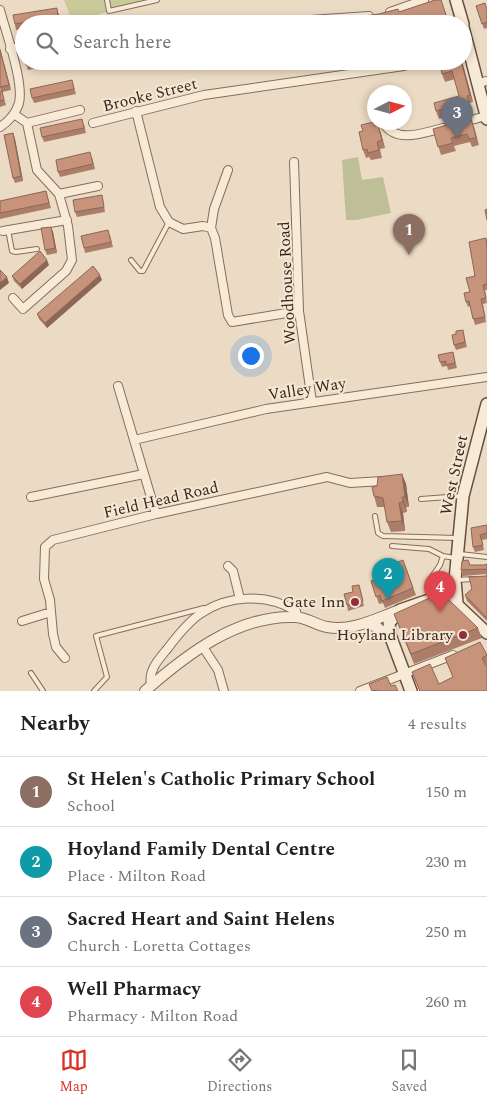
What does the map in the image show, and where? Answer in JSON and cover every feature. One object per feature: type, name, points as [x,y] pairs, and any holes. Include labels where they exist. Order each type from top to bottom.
[{"type":"main road","points":[[456,0],[460,15]]},
{"type":"main road","points":[[472,61],[483,82],[487,118]]},
{"type":"main road","name":"West Street","points":[[457,603],[458,538],[463,496],[487,404]]},
{"type":"main road","points":[[411,691],[392,640],[389,623],[400,610],[435,599],[445,593],[456,580]]},
{"type":"main road","points":[[435,599],[448,599],[457,603],[487,633]]},
{"type":"street","points":[[381,15],[424,0]]},
{"type":"street","points":[[0,10],[15,69]]},
{"type":"street","points":[[10,49],[15,48]]},
{"type":"street","points":[[0,127],[14,114],[19,104],[20,89],[15,70]]},
{"type":"street","name":"Brooke Street","points":[[93,123],[204,95],[376,70]]},
{"type":"street","points":[[27,123],[80,110]]},
{"type":"street","points":[[136,111],[160,207],[169,222],[183,229],[203,226],[211,228]]},
{"type":"street","points":[[14,114],[27,123],[37,170],[59,194],[66,220],[72,260],[66,271],[23,309],[14,298]]},
{"type":"street","points":[[458,124],[487,118]]},
{"type":"street","points":[[388,130],[411,136],[449,126]]},
{"type":"street","name":"Woodhouse Road","points":[[294,162],[299,311],[312,402]]},
{"type":"street","points":[[228,170],[214,209],[211,228],[215,238],[228,315],[232,322],[299,311]]},
{"type":"street","points":[[59,194],[98,186]]},
{"type":"street","points":[[5,230],[66,220]]},
{"type":"street","name":"Valley Way","points":[[134,440],[266,409],[487,377]]},
{"type":"street","points":[[118,386],[156,514]]},
{"type":"street","points":[[31,498],[144,474]]},
{"type":"street","name":"Field Head Road","points":[[65,658],[56,648],[50,600],[44,579],[45,547],[54,540],[156,514],[327,477],[352,486],[382,481]]},
{"type":"street","points":[[228,566],[233,571],[240,599]]},
{"type":"street","points":[[148,688],[153,669],[181,631],[199,615],[219,604],[240,599],[275,602],[296,611],[297,616]]},
{"type":"street","points":[[148,688],[203,647],[224,635],[254,622],[274,617],[297,616],[327,627],[349,627],[400,610]]},
{"type":"street","points":[[22,621],[51,612]]},
{"type":"street","points":[[365,623],[377,627],[392,640]]},
{"type":"street","points":[[203,647],[218,670],[224,691]]},
{"type":"street","points":[[362,691],[457,654]]},
{"type":"lane","points":[[107,0],[109,11],[157,0]]},
{"type":"lane","points":[[131,260],[140,271],[143,270],[169,222]]},
{"type":"lane","points":[[5,230],[12,250],[16,252],[37,249]]},
{"type":"lane","points":[[421,499],[463,496]]},
{"type":"lane","points":[[375,516],[378,533],[383,536],[458,538]]},
{"type":"lane","points":[[392,546],[429,549],[443,556],[487,557]]},
{"type":"lane","points":[[428,581],[440,565],[443,556]]},
{"type":"lane","points":[[456,580],[478,578]]},
{"type":"lane","points":[[94,691],[107,677],[96,636],[219,604]]},
{"type":"lane","points":[[31,673],[43,691]]},
{"type":"green space","points":[[64,0],[143,0],[97,15],[70,15]]},
{"type":"green space","points":[[358,157],[362,180],[383,177],[391,213],[356,220],[346,220],[342,160]]},
{"type":"building","points":[[435,0],[441,0],[446,15],[372,15],[398,9],[399,12]]},
{"type":"building","points":[[485,3],[487,22],[482,24],[476,6]]},
{"type":"building","points":[[57,8],[58,15],[15,15],[15,24],[13,15]]},
{"type":"building","points":[[0,50],[9,85],[0,87]]},
{"type":"building","points":[[441,70],[463,70],[470,95],[467,96],[469,102],[436,111],[434,103],[459,96],[452,71],[442,74]]},
{"type":"building","points":[[72,80],[74,89],[32,98],[30,89]]},
{"type":"building","points":[[0,91],[2,91],[4,100],[0,101]]},
{"type":"building","points":[[471,118],[476,138],[469,139],[467,134],[451,138],[453,143],[438,147],[433,129]]},
{"type":"building","points":[[82,119],[84,128],[42,137],[40,128]]},
{"type":"building","points":[[367,124],[367,130],[379,130],[382,140],[377,142],[379,150],[368,153],[367,149],[363,150],[359,132],[363,131],[361,125]]},
{"type":"building","points":[[13,133],[21,176],[13,178],[4,135]]},
{"type":"building","points":[[90,152],[93,164],[58,172],[56,160]]},
{"type":"building","points":[[46,191],[49,203],[0,213],[0,201]]},
{"type":"building","points":[[102,195],[104,207],[75,212],[73,200]]},
{"type":"building","points":[[51,227],[55,248],[45,250],[41,228]]},
{"type":"building","points":[[108,230],[111,242],[84,248],[81,236]]},
{"type":"building","points":[[486,238],[487,284],[483,285],[486,298],[481,299],[485,317],[473,319],[469,301],[466,302],[464,293],[470,292],[466,278],[475,276],[469,242]]},
{"type":"building","points":[[40,251],[47,260],[20,284],[12,276]]},
{"type":"building","points":[[93,266],[100,275],[45,323],[37,314]]},
{"type":"building","points":[[0,270],[7,277],[0,283]]},
{"type":"building","points":[[463,330],[465,342],[454,345],[452,335],[456,334],[456,331]]},
{"type":"building","points":[[453,352],[455,363],[446,365],[446,361],[440,362],[438,355]]},
{"type":"building","points":[[402,474],[405,497],[402,497],[403,502],[399,503],[402,521],[387,522],[383,498],[374,496],[372,487],[377,486],[378,477]]},
{"type":"building","points":[[487,525],[487,533],[480,535],[483,545],[473,547],[471,528]]},
{"type":"building","points":[[403,560],[413,588],[382,601],[380,595],[376,597],[371,581],[381,577],[383,584],[400,578],[395,563]]},
{"type":"building","points":[[468,560],[470,565],[487,564],[487,570],[461,570],[462,561]]},
{"type":"building","points":[[487,576],[487,618],[465,595],[472,589],[469,577]]},
{"type":"building","points":[[359,585],[363,601],[347,605],[344,594],[353,592],[352,586]]},
{"type":"building","points":[[434,596],[446,597],[478,628],[411,654],[394,614]]},
{"type":"building","points":[[480,642],[487,655],[482,658],[487,668],[487,691],[420,691],[412,672],[430,664],[439,684],[453,677],[445,658]]},
{"type":"building","points":[[387,677],[391,686],[395,685],[398,691],[372,691],[369,684]]},
{"type":"place","name":"Sacred Heart and Saint Helens","points":[[457,138]]},
{"type":"place","name":"St Helen's Catholic Primary School","points":[[409,255]]},
{"type":"place","name":"Hoyland Family Dental Centre","points":[[388,599]]},
{"type":"place","name":"Gate Inn","points":[[355,602]]},
{"type":"place","name":"Well Pharmacy","points":[[440,612]]},
{"type":"place","name":"Hoyland Library","points":[[463,635]]}]
